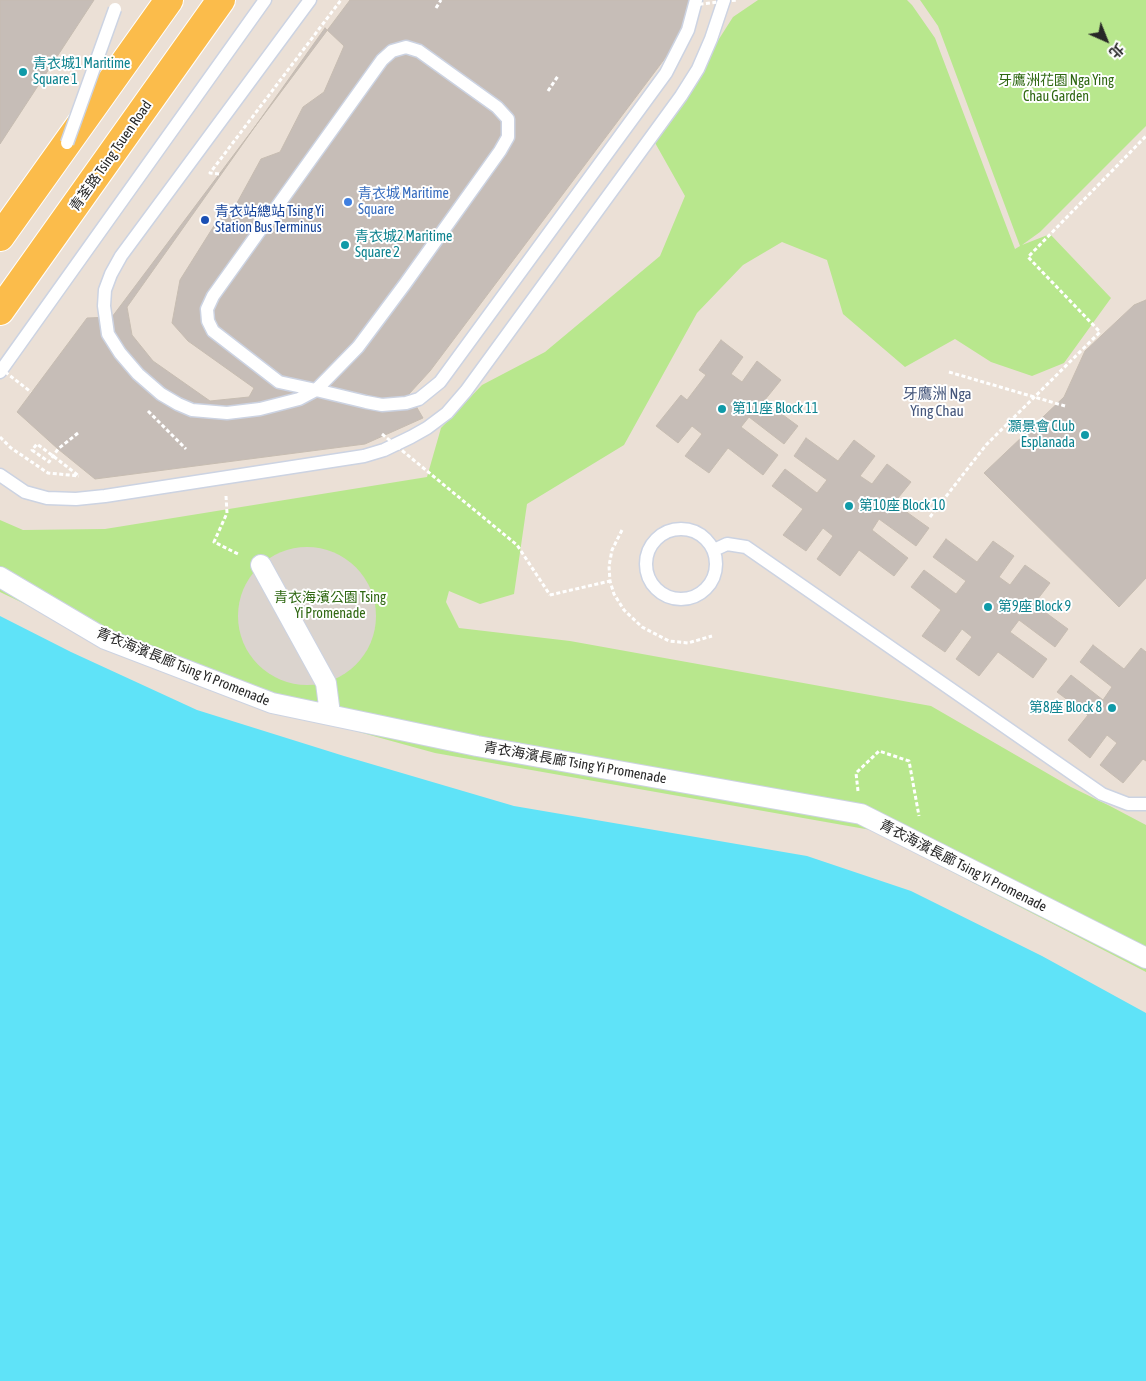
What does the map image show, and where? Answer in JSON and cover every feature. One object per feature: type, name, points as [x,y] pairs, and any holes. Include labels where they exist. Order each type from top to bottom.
[{"type":"main road","points":[[0,237],[169,0]]},
{"type":"main road","name":"青荃路 Tsing Tsuen Road","points":[[0,311],[221,0]]},
{"type":"street","points":[[260,565],[326,683],[330,714]]},
{"type":"street","name":"青衣海濱長廊 Tsing Yi Promenade","points":[[0,577],[105,639],[272,702],[477,746],[861,814],[1146,958]]},
{"type":"lane","points":[[0,372],[265,0]]},
{"type":"lane","points":[[310,0],[121,256],[105,290],[108,334],[120,353],[138,374],[161,394],[192,410],[208,412],[244,411],[280,405],[299,399],[316,390],[358,347],[405,284],[508,137],[508,119],[498,107],[419,50],[406,47],[392,51],[382,60],[214,296],[207,309],[208,321],[213,331],[279,382],[316,390],[366,402],[382,405],[406,403],[420,399],[440,382],[666,73],[688,30],[694,3]]},
{"type":"lane","points":[[0,475],[25,492],[47,498],[105,496],[364,456],[384,450],[427,428],[447,413],[466,391],[681,96],[698,69],[711,39],[724,0]]},
{"type":"lane","points":[[68,143],[115,9]]},
{"type":"lane","points":[[678,529],[689,530],[699,534],[708,541],[714,550],[717,561],[716,572],[712,582],[705,591],[695,597],[684,600],[674,599],[659,592],[648,578],[646,568],[647,556],[651,546],[667,532],[678,529]]},
{"type":"lane","points":[[714,550],[727,544],[746,547],[1102,794],[1128,804],[1146,804]]},
{"type":"path","points":[[219,174],[210,173],[341,0]]},
{"type":"path","points":[[436,8],[441,0]]},
{"type":"path","points":[[694,3],[737,0]]},
{"type":"path","points":[[548,90],[558,76]]},
{"type":"path","points":[[930,517],[986,445],[1100,332],[1028,257],[1146,136]]},
{"type":"path","points":[[0,368],[31,392]]},
{"type":"path","points":[[949,372],[1065,406]]},
{"type":"path","points":[[144,408],[186,448]]},
{"type":"path","points":[[0,437],[11,448],[48,473],[79,476],[58,459],[51,454],[37,444],[32,450],[48,462],[53,456],[58,450],[78,433]]},
{"type":"path","points":[[382,434],[517,545],[550,595],[610,581]]},
{"type":"path","points":[[226,513],[214,542],[260,565]]},
{"type":"path","points":[[622,530],[612,550],[609,566],[610,581],[614,594],[624,610],[642,627],[669,641],[688,642],[712,636]]},
{"type":"path","points":[[861,814],[856,773],[879,751],[909,760],[926,846]]},
{"type":"green space","points":[[758,0],[907,0],[935,38],[1015,249],[1020,246],[938,26],[920,0],[1146,0],[1146,126],[1040,232],[1022,245],[1050,234],[1111,298],[1064,363],[1032,376],[991,362],[955,339],[905,367],[843,314],[827,260],[782,242],[743,265],[697,313],[624,445],[527,504],[514,594],[480,604],[449,591],[446,602],[459,628],[570,641],[931,706],[1071,787],[1146,825],[1146,972],[871,830],[435,753],[308,718],[166,672],[0,592],[0,520],[23,530],[105,529],[427,477],[441,428],[482,385],[545,352],[660,256],[685,196],[654,141],[733,17]]},
{"type":"shaded area","points":[[307,547],[333,553],[356,567],[370,590],[376,616],[370,642],[356,665],[333,679],[307,685],[281,679],[258,665],[244,642],[238,616],[244,590],[258,567],[281,553]]},
{"type":"water","points":[[0,616],[71,652],[197,710],[344,756],[514,806],[807,856],[911,891],[1042,956],[1146,1013],[1146,1381],[0,1381]]},
{"type":"building","name":"青衣城1 Maritime Square 1","points":[[0,0],[94,0],[0,144]]},
{"type":"building","name":"青衣城2 Maritime Square 2","points":[[350,0],[692,0],[696,17],[430,371],[409,394],[423,418],[365,444],[95,479],[17,412],[87,318],[112,317]]},
{"type":"building","points":[[325,28],[344,46],[324,92],[303,107],[280,152],[261,159],[232,212],[217,221],[180,280],[172,323],[188,341],[254,388],[249,397],[210,401],[153,361],[132,335],[127,307]]},
{"type":"building","name":"灝景會 Club Esplanada","points":[[1146,300],[1146,578],[1119,607],[984,473],[1064,397],[1085,351],[1134,305]]},
{"type":"building","name":"第11座 Block 11","points":[[721,340],[743,357],[731,374],[742,382],[757,361],[781,380],[764,401],[798,426],[784,444],[749,417],[741,427],[778,455],[763,475],[728,448],[709,473],[685,456],[702,434],[692,426],[678,443],[656,426],[681,395],[687,400],[706,375],[699,370]]},
{"type":"building","name":"第10座 Block 10","points":[[806,438],[838,461],[854,440],[875,456],[860,476],[872,484],[887,464],[911,482],[894,503],[929,528],[916,546],[879,519],[872,530],[908,558],[894,576],[859,550],[840,576],[817,559],[833,536],[823,528],[806,551],[783,535],[803,509],[772,486],[785,469],[817,493],[827,480],[794,456]]},
{"type":"building","name":"第9座 Block 9","points":[[946,539],[977,562],[993,541],[1014,556],[999,577],[1010,585],[1025,565],[1050,583],[1034,604],[1068,629],[1055,647],[1019,620],[1010,632],[1047,659],[1033,678],[998,652],[979,676],[956,659],[972,637],[962,629],[945,652],[922,636],[941,610],[911,587],[924,570],[956,594],[966,581],[933,557]]},
{"type":"building","name":"第8座 Block 8","points":[[1093,645],[1124,669],[1141,648],[1146,652],[1146,761],[1143,759],[1123,783],[1100,765],[1117,743],[1107,735],[1090,758],[1068,740],[1088,715],[1057,692],[1071,675],[1103,700],[1112,687],[1080,662]]},
{"type":"place","name":"青衣城1 Maritime Square 1","points":[[23,72]]},
{"type":"place","name":"青衣城 Maritime Square","points":[[348,202]]},
{"type":"place","name":"青衣站總站 Tsing Yi Station Bus Terminus","points":[[205,220]]},
{"type":"place","name":"青衣城2 Maritime Square 2","points":[[345,245]]},
{"type":"place","name":"第11座 Block 11","points":[[722,409]]},
{"type":"place","name":"灝景會 Club Esplanada","points":[[1085,435]]},
{"type":"place","name":"第10座 Block 10","points":[[849,506]]},
{"type":"place","name":"第9座 Block 9","points":[[988,607]]},
{"type":"place","name":"第8座 Block 8","points":[[1112,708]]},
{"type":"district","name":"牙鷹洲 Nga Ying Chau","points":[[937,402]]},
{"type":"park label","name":"牙鷹洲花園 Nga Ying Chau Garden","points":[[1056,89]]},
{"type":"park label","name":"青衣海濱公園 Tsing Yi Promenade","points":[[330,606]]}]
